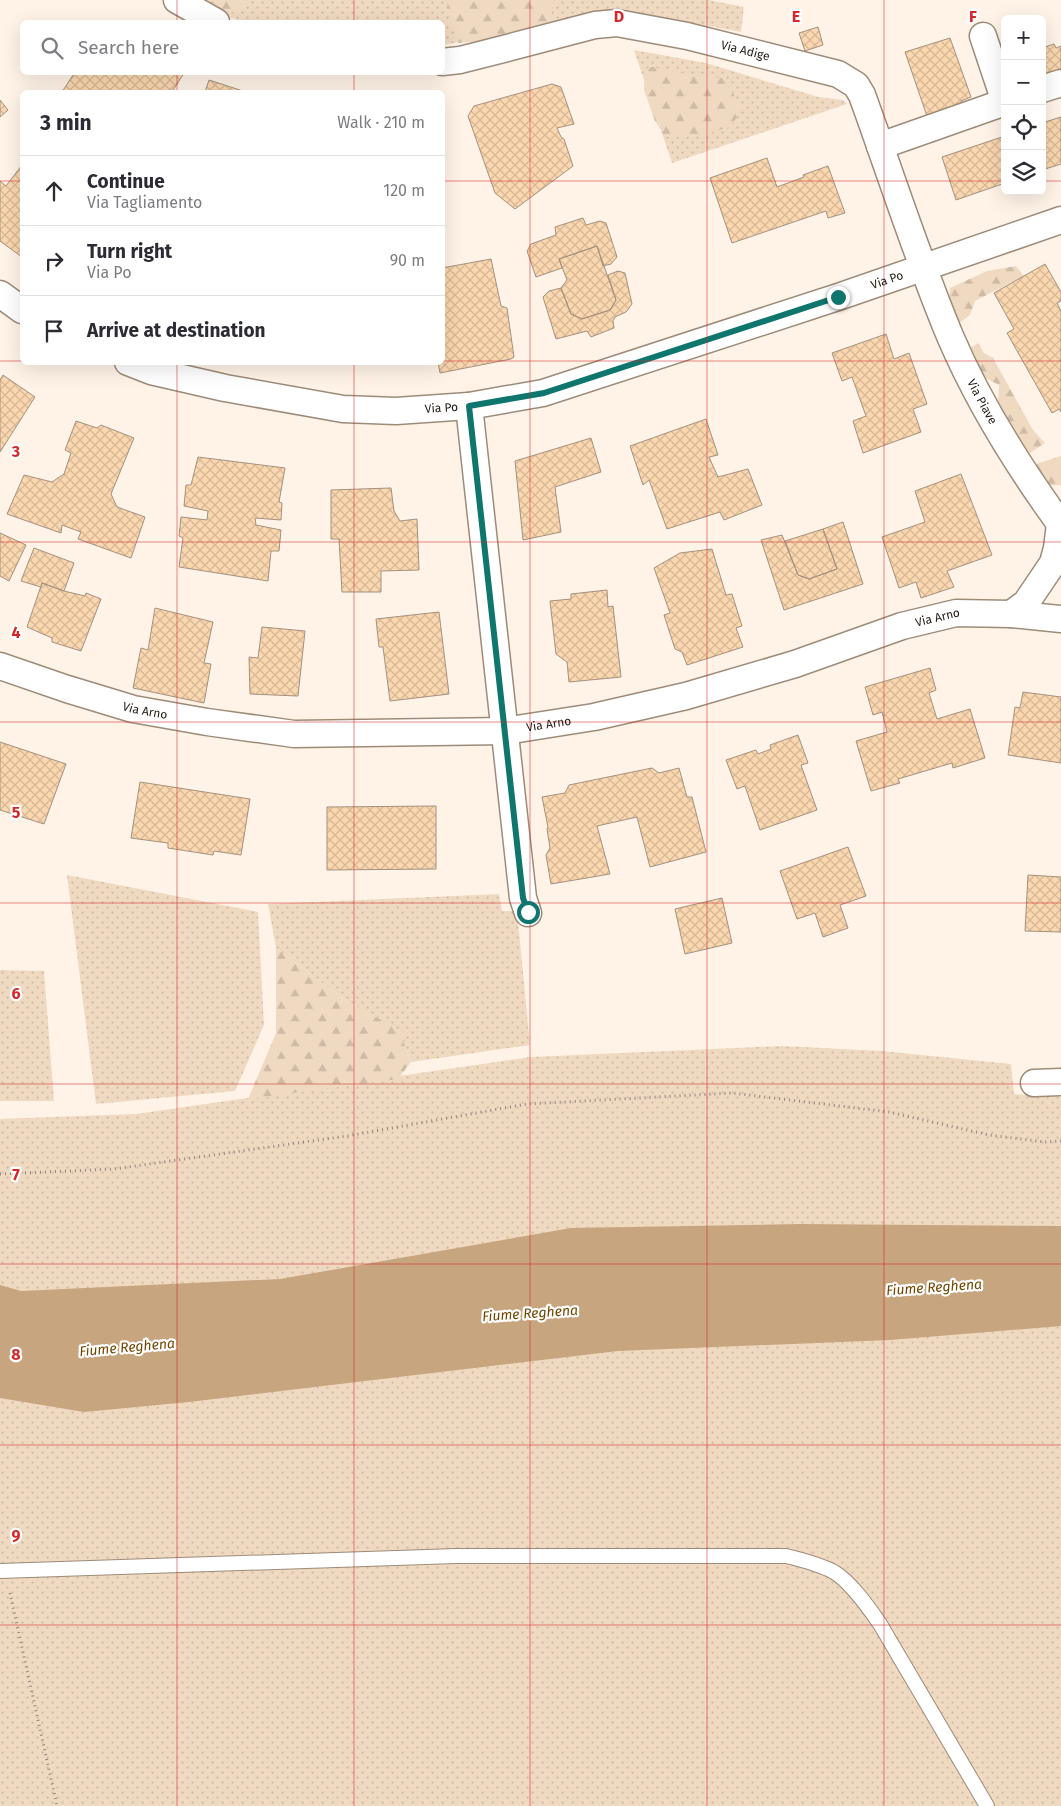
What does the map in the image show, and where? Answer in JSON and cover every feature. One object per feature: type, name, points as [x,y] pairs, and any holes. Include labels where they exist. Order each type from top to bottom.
[{"type":"street","points":[[177,0],[212,20]]},
{"type":"street","name":"Via Adige","points":[[445,62],[511,48],[595,25],[617,24],[638,26],[687,36],[838,74],[856,85],[862,95],[923,268]]},
{"type":"street","points":[[983,36],[1001,90]]},
{"type":"street","points":[[1046,88],[1061,83]]},
{"type":"street","points":[[880,146],[1001,103]]},
{"type":"street","name":"Via Po","points":[[135,365],[151,372],[224,388],[343,410],[396,411],[469,406],[544,393],[838,297],[1061,220]]},
{"type":"street","name":"Via Piave","points":[[923,268],[951,337],[982,401],[1022,472],[1060,524],[1053,563],[1026,603],[1011,614]]},
{"type":"street","points":[[0,294],[20,309]]},
{"type":"street","points":[[469,406],[523,898],[528,912]]},
{"type":"street","name":"Via Arno","points":[[0,666],[133,709],[294,734],[505,731],[594,717],[686,696],[795,664],[902,626],[956,613],[1011,614],[1061,619]]},
{"type":"street","points":[[1034,1083],[1061,1082]]},
{"type":"lane","points":[[2,1571],[456,1556],[786,1556],[815,1564],[836,1573],[862,1599],[880,1624],[987,1806]]},
{"type":"path","points":[[0,1174],[114,1169],[347,1136],[527,1104],[732,1092],[889,1112],[989,1135],[1045,1142],[1061,1141]]},
{"type":"path","points":[[2,1571],[57,1806]]},
{"type":"green space","points":[[199,0],[709,0],[744,7],[741,32],[634,12],[599,14],[445,45],[445,20],[237,20],[218,13]]},
{"type":"green space","points":[[213,0],[251,0],[249,5],[239,13],[222,10]]},
{"type":"green space","points":[[447,0],[554,0],[550,22],[534,32],[507,39],[458,43],[449,18]]},
{"type":"green space","points":[[634,50],[706,63],[818,97],[843,100],[847,104],[672,163]]},
{"type":"green space","points":[[652,67],[684,74],[722,78],[743,108],[730,127],[695,137],[666,137],[655,121],[644,90],[645,69]]},
{"type":"green space","points":[[1016,266],[1024,276],[975,301],[970,315],[961,322],[948,313],[950,288],[987,271]]},
{"type":"green space","points":[[978,343],[984,353],[993,358],[1033,430],[1045,443],[1027,455],[997,427],[999,385],[970,370],[961,354]]},
{"type":"green space","points":[[1061,456],[1061,485],[1042,486],[1033,465]]},
{"type":"green space","points":[[67,875],[258,912],[264,1025],[235,1091],[96,1104]]},
{"type":"green space","points":[[499,894],[502,911],[517,911],[530,1045],[411,1062],[404,1043],[406,1034],[346,1001],[276,948],[268,904]]},
{"type":"green space","points":[[276,948],[346,1001],[407,1034],[404,1043],[411,1062],[398,1079],[248,1099],[276,1033]]},
{"type":"green space","points":[[0,970],[44,971],[54,1101],[0,1101]]},
{"type":"green space","points":[[782,1046],[882,1051],[1011,1064],[1014,1094],[1061,1097],[1061,1806],[0,1806],[0,1119],[136,1114],[531,1057]]},
{"type":"water","name":"Fiume Reghena","points":[[800,1224],[1061,1226],[1061,1326],[890,1340],[618,1351],[189,1402],[84,1412],[0,1398],[0,1285],[21,1291],[280,1279],[571,1228]]},
{"type":"building","points":[[818,27],[823,45],[805,51],[799,33]]},
{"type":"building","points":[[950,38],[971,97],[961,101],[965,111],[929,122],[905,52]]},
{"type":"building","points":[[1054,44],[1056,48],[1061,46],[1061,70],[1046,76],[1046,60],[1046,47]]},
{"type":"building","points":[[73,75],[183,75],[173,90],[63,90]]},
{"type":"building","points":[[209,80],[240,90],[206,90]]},
{"type":"building","points":[[552,84],[561,87],[574,124],[557,128],[564,139],[573,166],[515,209],[495,193],[468,116],[474,106]]},
{"type":"building","points":[[0,100],[8,110],[0,117]]},
{"type":"building","points":[[1061,117],[1061,164],[1046,169],[1046,150],[1046,122]]},
{"type":"building","points":[[1001,137],[1001,184],[956,200],[942,157]]},
{"type":"building","points":[[767,158],[777,187],[828,166],[845,213],[828,218],[826,211],[732,243],[710,178]]},
{"type":"building","points":[[20,168],[20,256],[0,241],[0,181],[6,186]]},
{"type":"building","points":[[583,218],[586,225],[600,221],[606,223],[617,257],[611,264],[603,266],[597,246],[559,259],[562,268],[536,277],[527,251],[531,244],[556,235],[555,227]]},
{"type":"building","points":[[597,246],[616,300],[610,310],[582,319],[571,314],[561,288],[567,280],[559,259]]},
{"type":"building","points":[[491,259],[501,306],[507,308],[514,357],[440,373],[439,365],[445,365],[445,267]]},
{"type":"building","points":[[1045,264],[1061,292],[1061,301],[1057,303],[1061,311],[1061,412],[1059,409],[1052,413],[1007,333],[1014,329],[994,293]]},
{"type":"building","points":[[618,271],[625,273],[632,304],[626,312],[615,317],[613,321],[614,328],[591,337],[587,331],[556,339],[543,297],[549,291],[561,288],[571,314],[582,319],[610,310],[616,300],[608,275]]},
{"type":"building","points":[[886,334],[894,359],[909,353],[927,404],[913,409],[921,432],[863,453],[853,421],[866,416],[852,377],[842,381],[832,353]]},
{"type":"building","points":[[3,375],[35,397],[0,452],[0,380]]},
{"type":"building","points":[[706,419],[718,455],[709,457],[718,477],[748,469],[762,505],[724,520],[720,512],[667,529],[649,480],[643,485],[630,446]]},
{"type":"building","points":[[76,421],[97,428],[101,425],[134,438],[111,494],[117,507],[145,517],[131,558],[78,539],[81,532],[62,525],[61,533],[7,514],[24,475],[52,482],[64,474],[71,453],[65,450]]},
{"type":"building","points":[[591,438],[601,472],[555,487],[561,532],[523,540],[515,461]]},
{"type":"building","points":[[198,457],[285,468],[279,502],[282,503],[281,520],[255,518],[256,525],[281,530],[279,551],[271,551],[268,581],[179,567],[183,538],[179,536],[181,517],[207,520],[208,511],[184,506],[186,485],[191,485]]},
{"type":"building","points":[[961,474],[992,555],[947,571],[954,587],[921,598],[916,582],[899,588],[882,537],[925,522],[915,491]]},
{"type":"building","points":[[391,488],[394,511],[400,521],[417,519],[419,570],[381,571],[381,592],[342,592],[339,539],[331,539],[331,490]]},
{"type":"building","points":[[843,522],[863,584],[784,610],[761,540],[782,535],[798,575],[809,579],[837,569],[823,529]]},
{"type":"building","points":[[823,529],[837,569],[809,579],[798,575],[785,541]]},
{"type":"building","points":[[0,533],[26,545],[9,581],[0,576]]},
{"type":"building","points":[[34,548],[74,563],[64,591],[42,583],[41,587],[21,581]]},
{"type":"building","points":[[712,549],[726,595],[732,594],[742,626],[736,628],[743,647],[687,665],[682,652],[675,649],[664,615],[670,613],[654,568],[680,553]]},
{"type":"building","points":[[42,583],[64,591],[85,596],[86,593],[101,599],[81,651],[52,642],[52,638],[27,627]]},
{"type":"building","points":[[607,590],[608,607],[613,606],[621,677],[569,682],[567,662],[556,654],[550,601],[571,599],[571,594]]},
{"type":"building","points":[[155,608],[213,622],[204,663],[211,664],[204,703],[133,688],[141,648],[148,650]]},
{"type":"building","points":[[439,612],[449,694],[390,701],[383,647],[379,647],[376,619]]},
{"type":"building","points":[[262,627],[305,631],[298,696],[250,694],[249,657],[258,658]]},
{"type":"building","points":[[930,668],[936,690],[929,693],[937,719],[970,709],[985,758],[953,768],[952,763],[898,779],[900,783],[871,791],[856,741],[887,732],[882,712],[873,715],[865,687]]},
{"type":"building","points":[[1023,692],[1061,697],[1061,763],[1008,755],[1015,707],[1020,708]]},
{"type":"building","points":[[798,735],[808,763],[801,765],[817,810],[760,830],[745,786],[737,789],[726,760],[756,750],[758,754],[771,749],[770,745]]},
{"type":"building","points":[[0,742],[66,764],[44,824],[0,810]]},
{"type":"building","points":[[652,768],[659,773],[679,768],[687,797],[692,797],[706,852],[650,867],[637,817],[597,826],[610,874],[551,884],[546,855],[550,848],[548,827],[542,797],[565,793],[569,785]]},
{"type":"building","points":[[140,782],[250,799],[241,855],[214,851],[213,855],[168,848],[168,843],[131,838]]},
{"type":"building","points":[[436,806],[436,869],[327,870],[327,807]]},
{"type":"building","points":[[848,847],[866,896],[840,905],[848,928],[823,937],[815,913],[797,919],[780,871]]},
{"type":"building","points":[[1028,875],[1061,877],[1061,932],[1025,931]]},
{"type":"building","points":[[722,898],[732,943],[685,954],[675,909]]},
{"type":"route","points":[[528,912],[523,898],[469,406],[544,393],[838,297]]}]
